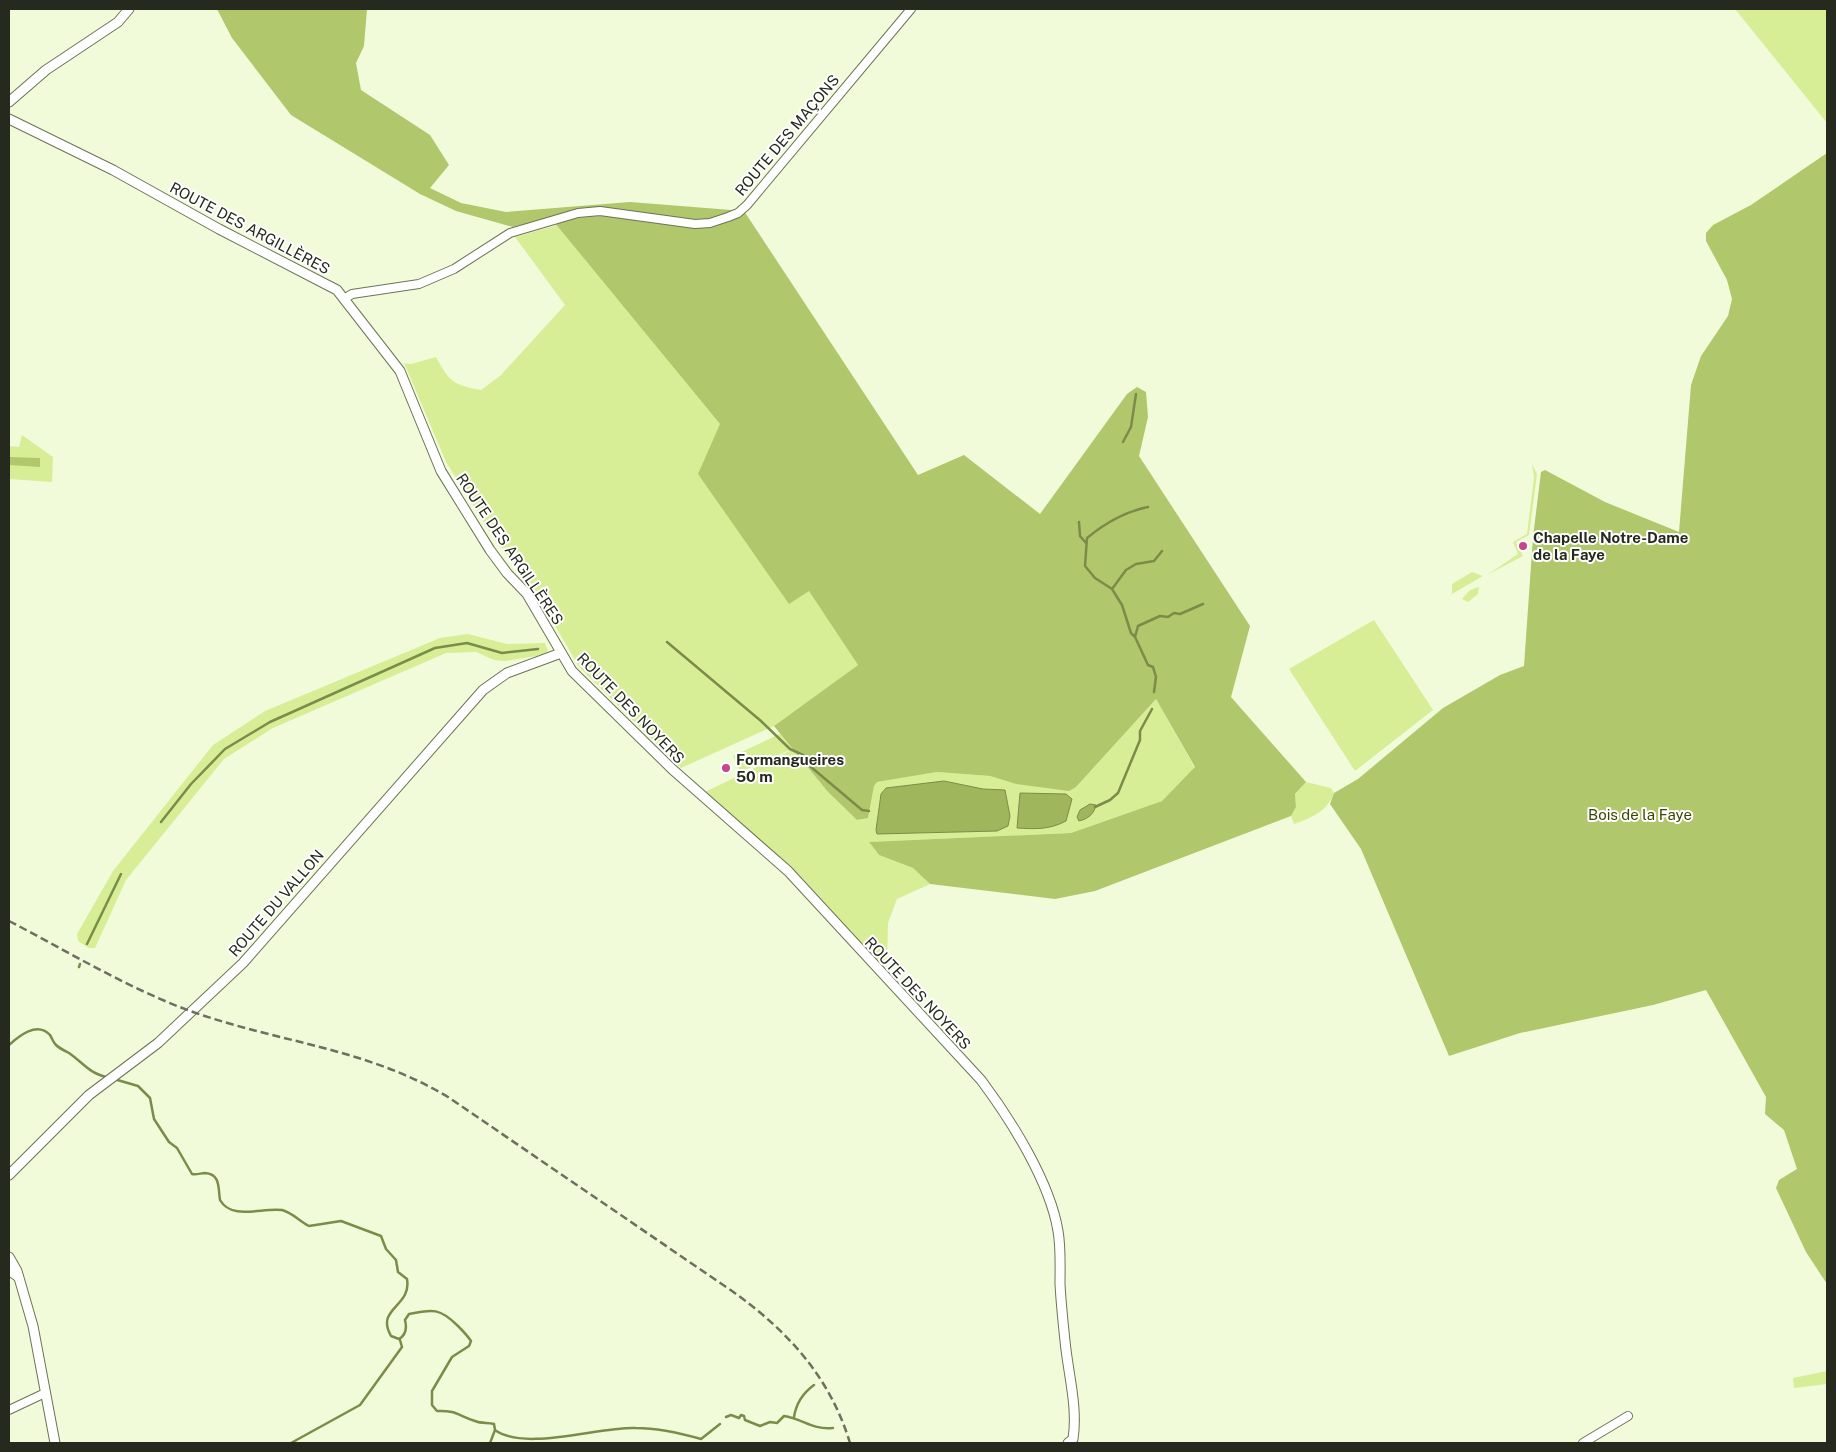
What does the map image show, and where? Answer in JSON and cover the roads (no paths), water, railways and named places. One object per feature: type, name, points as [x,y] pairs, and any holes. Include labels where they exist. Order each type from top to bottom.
[{"type":"street","points":[[9,102],[46,70],[118,22],[129,9]]},
{"type":"street","name":"ROUTE DES MAÇONS","points":[[344,299],[352,294],[419,284],[439,277],[510,233],[558,218],[600,211],[695,224],[710,223],[738,213],[768,182],[912,9]]},
{"type":"street","name":"ROUTE DES ARGILLÈRES","points":[[9,118],[113,170],[219,229],[330,286],[344,299],[400,371],[441,471],[490,550],[507,573],[527,594],[561,653]]},
{"type":"street","name":"ROUTE DU VALLON","points":[[9,1175],[80,1104],[158,1043],[243,963],[483,690],[507,673],[561,653]]},
{"type":"street","name":"ROUTE DES NOYERS","points":[[561,653],[582,682],[672,769],[788,871],[981,1080],[1001,1108],[1044,1188],[1056,1218],[1059,1234],[1061,1300],[1075,1416],[1073,1442]]},
{"type":"street","points":[[9,1257],[19,1278],[33,1326],[55,1443]]},
{"type":"street","points":[[9,1271],[19,1278]]},
{"type":"street","points":[[9,1410],[46,1393]]},
{"type":"street","points":[[1583,1443],[1628,1416]]},
{"type":"waterway","points":[[1123,442],[1131,427],[1136,394]]},
{"type":"waterway","points":[[1148,507],[1116,518],[1087,538],[1085,566],[1095,578],[1112,589],[1122,605],[1131,633],[1135,637],[1148,665],[1153,667],[1156,677],[1154,692]]},
{"type":"waterway","points":[[1079,522],[1080,536],[1086,543]]},
{"type":"waterway","points":[[1112,589],[1126,570],[1136,564],[1154,561],[1162,551]]},
{"type":"waterway","points":[[1135,637],[1138,626],[1160,616],[1168,617],[1174,613],[1180,614],[1203,604]]},
{"type":"waterway","points":[[667,642],[761,721],[790,749],[803,755],[811,767],[862,810],[869,811]]},
{"type":"waterway","points":[[161,822],[191,784],[225,749],[270,722],[435,648],[467,643],[502,653],[538,649]]},
{"type":"waterway","points":[[1095,807],[1110,800],[1118,793],[1140,740],[1140,731],[1152,709]]},
{"type":"waterway","points":[[87,944],[121,874]]},
{"type":"waterway","points":[[9,1045],[28,1031],[40,1029],[50,1035],[54,1043],[91,1071],[109,1078]]},
{"type":"waterway","points":[[114,1079],[138,1086],[150,1098],[154,1119],[169,1142],[177,1148],[192,1174],[205,1173],[214,1176],[218,1183],[220,1200],[225,1206],[240,1212],[282,1210],[309,1226],[341,1221],[381,1236],[386,1249],[396,1260],[398,1272],[407,1279],[407,1288],[404,1296],[387,1319],[387,1327],[391,1336],[399,1339],[405,1331],[405,1320],[409,1314],[424,1311],[441,1313],[452,1320],[463,1331],[471,1341],[469,1346],[452,1357],[432,1391],[432,1405],[437,1411],[453,1412],[478,1422],[494,1424],[495,1430],[490,1443]]},
{"type":"waterway","points":[[291,1443],[360,1405],[402,1347],[400,1340]]},
{"type":"waterway","points":[[794,1417],[801,1399],[814,1385]]},
{"type":"waterway","points":[[726,1417],[731,1415],[739,1418],[741,1415],[744,1416],[745,1420],[760,1426],[770,1422],[777,1423],[784,1416],[813,1426],[833,1428]]},
{"type":"waterway","points":[[495,1430],[508,1436],[525,1439],[543,1439],[621,1428],[644,1428],[669,1431],[701,1439],[720,1424]]},
{"type":"railway","points":[[9,921],[100,970],[169,1003],[226,1023],[323,1048],[386,1067],[448,1097],[732,1291],[771,1322],[789,1339],[819,1376],[831,1397],[850,1443]]},
{"type":"place","name":"Chapelle Notre-Dame de la Faye","points":[[1523,546]]},
{"type":"place","name":"Formangueires 50 m","points":[[726,768]]},
{"type":"park label","name":"Bois de la Faye","points":[[1640,814]]}]
